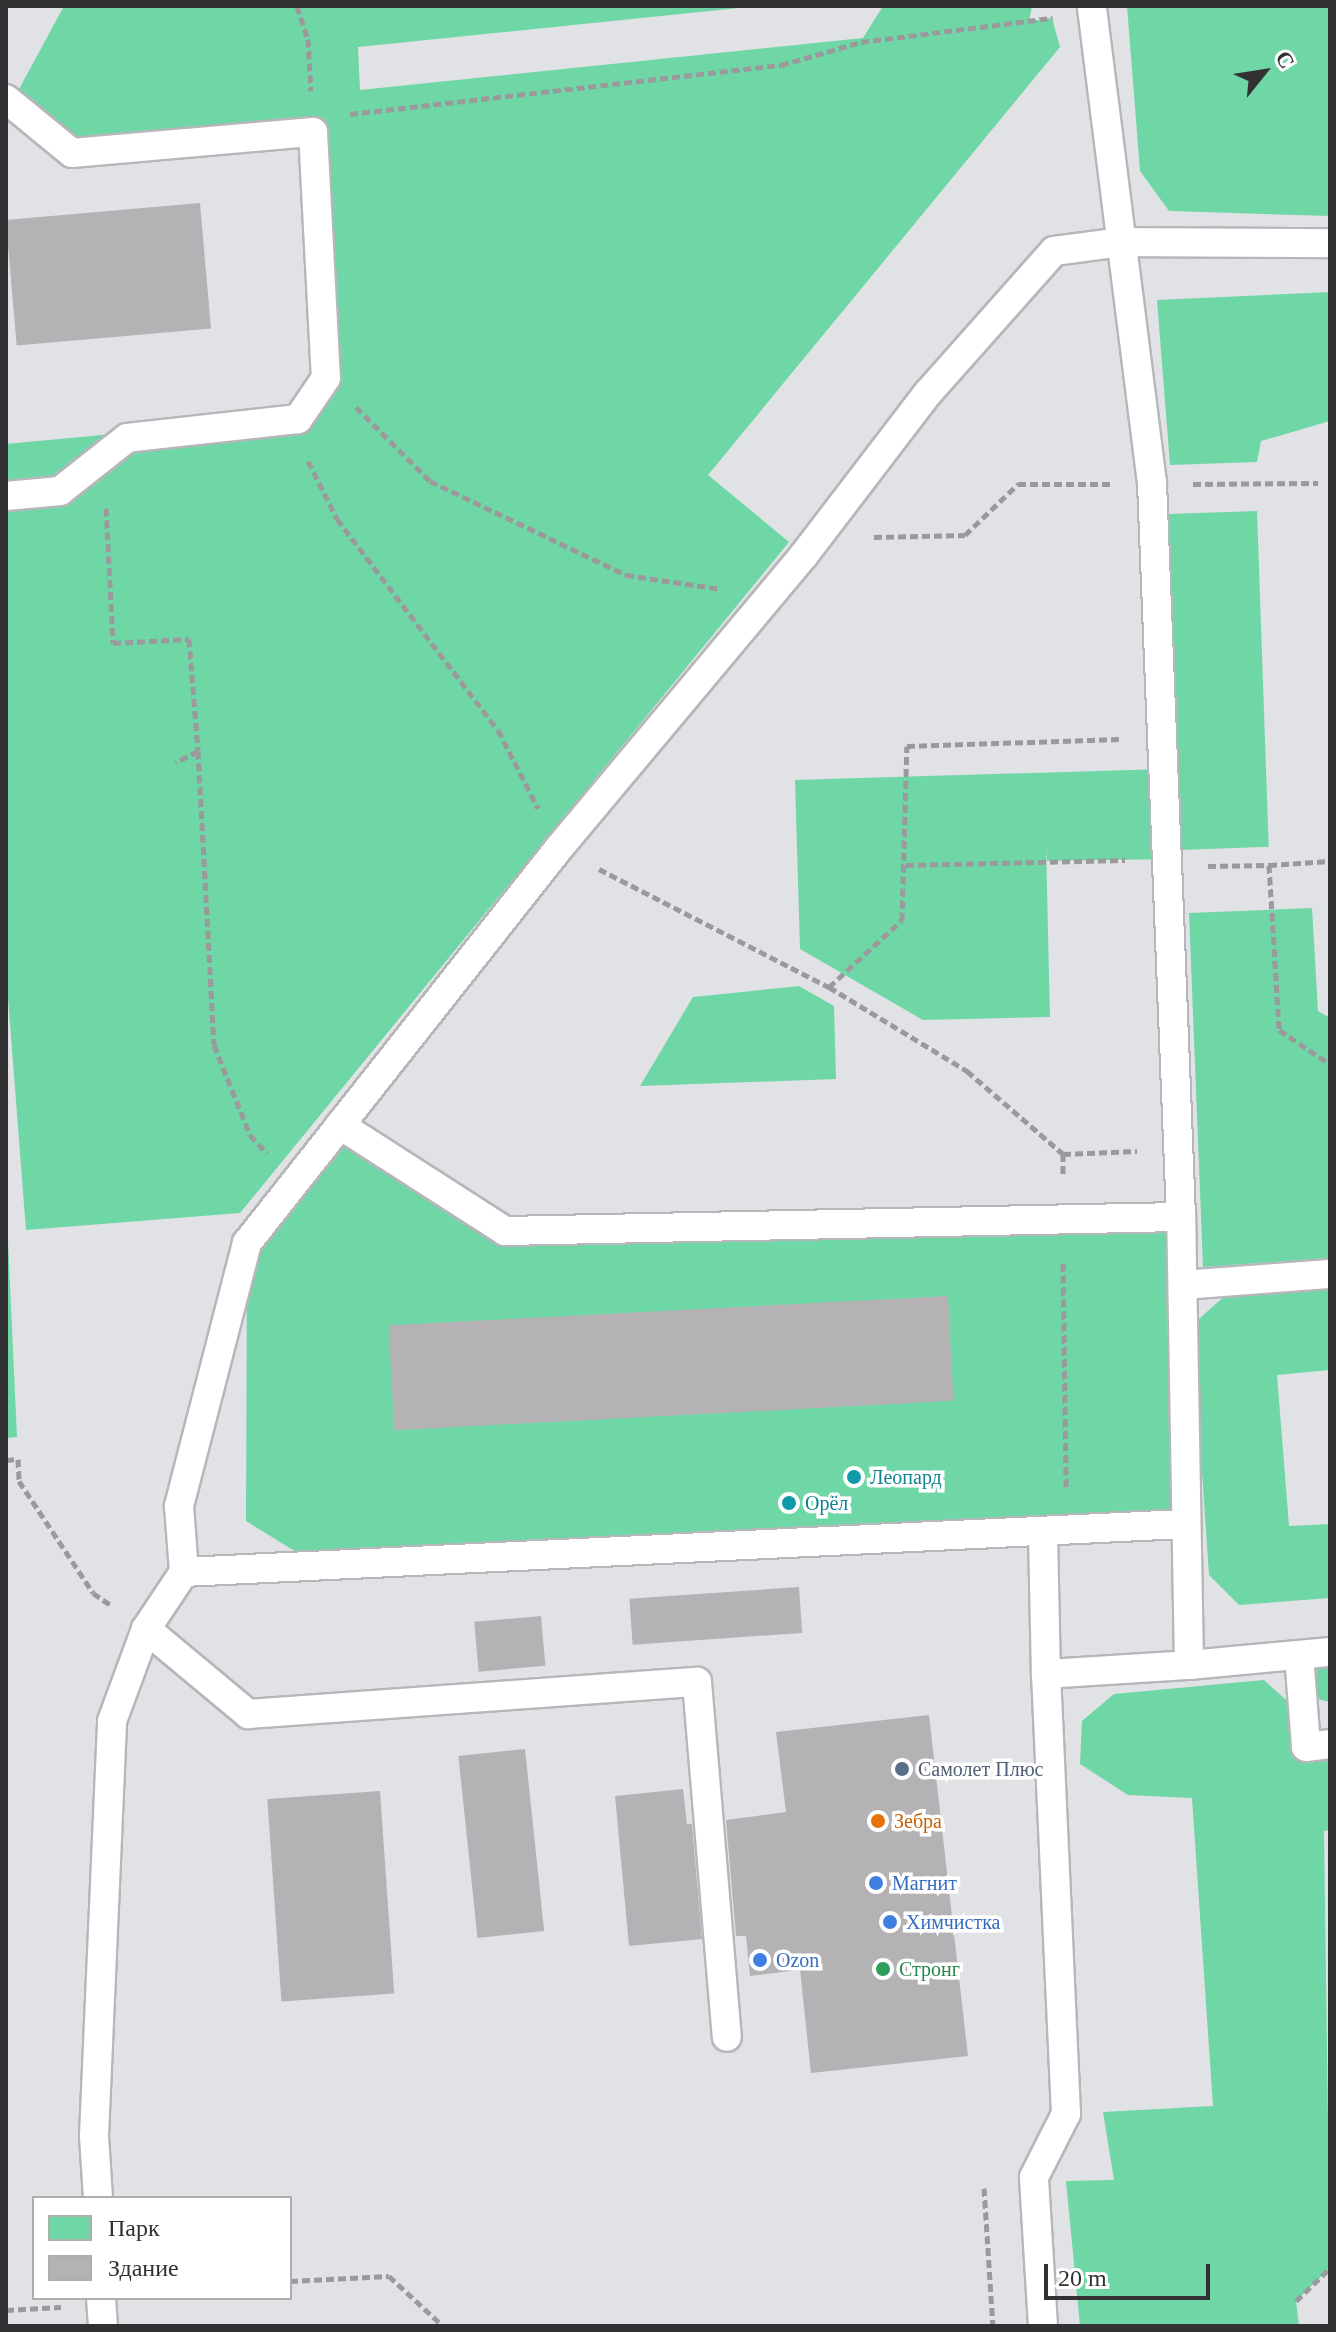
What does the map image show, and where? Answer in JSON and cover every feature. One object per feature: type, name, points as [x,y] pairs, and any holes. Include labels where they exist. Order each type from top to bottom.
[{"type":"lane","points":[[1093,9],[1152,483],[1181,1217],[1184,1524],[1189,1665]]},
{"type":"lane","points":[[6,99],[72,153],[313,125],[326,378],[298,419],[127,438],[60,491],[6,496]]},
{"type":"lane","points":[[98,2196],[94,2136],[112,1721],[146,1629],[184,1572],[179,1506],[247,1243],[559,848],[817,538],[928,393],[1054,251],[1122,242],[1330,243]]},
{"type":"lane","points":[[340,1125],[505,1231],[1181,1217]]},
{"type":"lane","points":[[1183,1285],[1330,1274]]},
{"type":"lane","points":[[184,1572],[1055,1533],[1184,1524]]},
{"type":"lane","points":[[1043,2326],[1034,2177],[1066,2114],[1046,1674],[1055,1533]]},
{"type":"lane","points":[[146,1629],[248,1714],[697,1682],[727,2037]]},
{"type":"lane","points":[[1046,1674],[1330,1652]]},
{"type":"lane","points":[[1299,1655],[1306,1747],[1330,1744]]},
{"type":"path","points":[[297,6],[308,39],[313,125],[781,65],[861,42],[1093,9]]},
{"type":"path","points":[[355,405],[430,481],[626,575],[769,597]]},
{"type":"path","points":[[303,445],[337,519],[498,730],[559,848],[829,987],[967,1071],[1063,1154],[1178,1150]]},
{"type":"path","points":[[817,538],[965,535],[1018,484],[1318,483]]},
{"type":"path","points":[[106,503],[113,643],[189,639],[214,1045],[250,1135],[295,1182]]},
{"type":"path","points":[[829,987],[902,920],[906,865],[907,746],[1164,737]]},
{"type":"path","points":[[176,762],[198,751]]},
{"type":"path","points":[[906,865],[1168,859]]},
{"type":"path","points":[[1239,866],[1330,861]]},
{"type":"path","points":[[1269,865],[1279,1030],[1330,1064]]},
{"type":"path","points":[[1055,1533],[1063,1154]]},
{"type":"path","points":[[6,1460],[18,1459],[19,1481],[93,1593],[146,1629]]},
{"type":"path","points":[[984,2188],[993,2326]]},
{"type":"path","points":[[1296,2301],[1330,2268]]},
{"type":"path","points":[[292,2281],[389,2276],[443,2326]]},
{"type":"path","points":[[6,2310],[102,2310]]},
{"type":"green space","points":[[64,6],[758,6],[358,47],[360,90],[863,38],[883,6],[1032,6],[1029,21],[1052,18],[1060,47],[708,475],[789,542],[240,1213],[26,1230],[7,985],[6,444],[294,417],[322,372],[313,132],[72,153],[11,104]]},
{"type":"green space","points":[[1127,6],[1330,6],[1330,216],[1169,211],[1140,171]]},
{"type":"green space","points":[[1330,292],[1330,421],[1261,441],[1257,462],[1170,465],[1157,300]]},
{"type":"green space","points":[[1257,511],[1269,847],[1173,850],[1161,514]]},
{"type":"green space","points":[[1165,769],[1168,859],[1047,861],[1046,846],[1050,1017],[923,1020],[800,949],[795,780]]},
{"type":"green space","points":[[1312,908],[1318,1011],[1330,1018],[1330,1258],[1203,1267],[1189,913]]},
{"type":"green space","points":[[799,986],[834,1006],[836,1079],[640,1086],[693,997]]},
{"type":"green space","points":[[340,1125],[505,1231],[1181,1217],[1184,1524],[319,1566],[246,1521],[247,1243]]},
{"type":"green space","points":[[6,1198],[17,1437],[6,1438]]},
{"type":"green space","points":[[1330,1287],[1330,1370],[1277,1375],[1289,1526],[1330,1524],[1330,1598],[1239,1605],[1209,1575],[1192,1325],[1227,1294]]},
{"type":"green space","points":[[1330,1653],[1330,1702],[1301,1695],[1299,1655]]},
{"type":"green space","points":[[1264,1680],[1294,1707],[1330,1756],[1330,1830],[1324,1831],[1330,2268],[1296,2301],[1299,2326],[1080,2326],[1066,2181],[1114,2180],[1103,2112],[1213,2106],[1192,1798],[1128,1795],[1080,1764],[1082,1721],[1114,1694]]},
{"type":"building","points":[[200,203],[211,329],[17,346],[6,220]]},
{"type":"building","points":[[948,1296],[953,1401],[394,1430],[389,1325]]},
{"type":"building","points":[[799,1587],[802,1633],[633,1645],[629,1599]]},
{"type":"building","points":[[541,1616],[545,1666],[479,1672],[474,1622]]},
{"type":"building","points":[[929,1715],[968,2056],[811,2073],[800,1970],[750,1976],[746,1936],[736,1936],[726,1820],[786,1812],[776,1732]]},
{"type":"building","points":[[525,1749],[544,1931],[477,1938],[458,1756]]},
{"type":"building","points":[[683,1789],[687,1824],[692,1824],[702,1939],[629,1946],[615,1796]]},
{"type":"building","points":[[380,1791],[394,1994],[281,2001],[267,1799]]},
{"type":"place","name":"Леопард","points":[[854,1477]]},
{"type":"place","name":"Орёл","points":[[789,1503]]},
{"type":"place","name":"Самолет Плюс","points":[[902,1769]]},
{"type":"place","name":"Зебра","points":[[878,1821]]},
{"type":"place","name":"Магнит","points":[[876,1883]]},
{"type":"place","name":"Химчистка","points":[[890,1922]]},
{"type":"place","name":"Ozon","points":[[760,1960]]},
{"type":"place","name":"Стронг","points":[[883,1969]]}]
